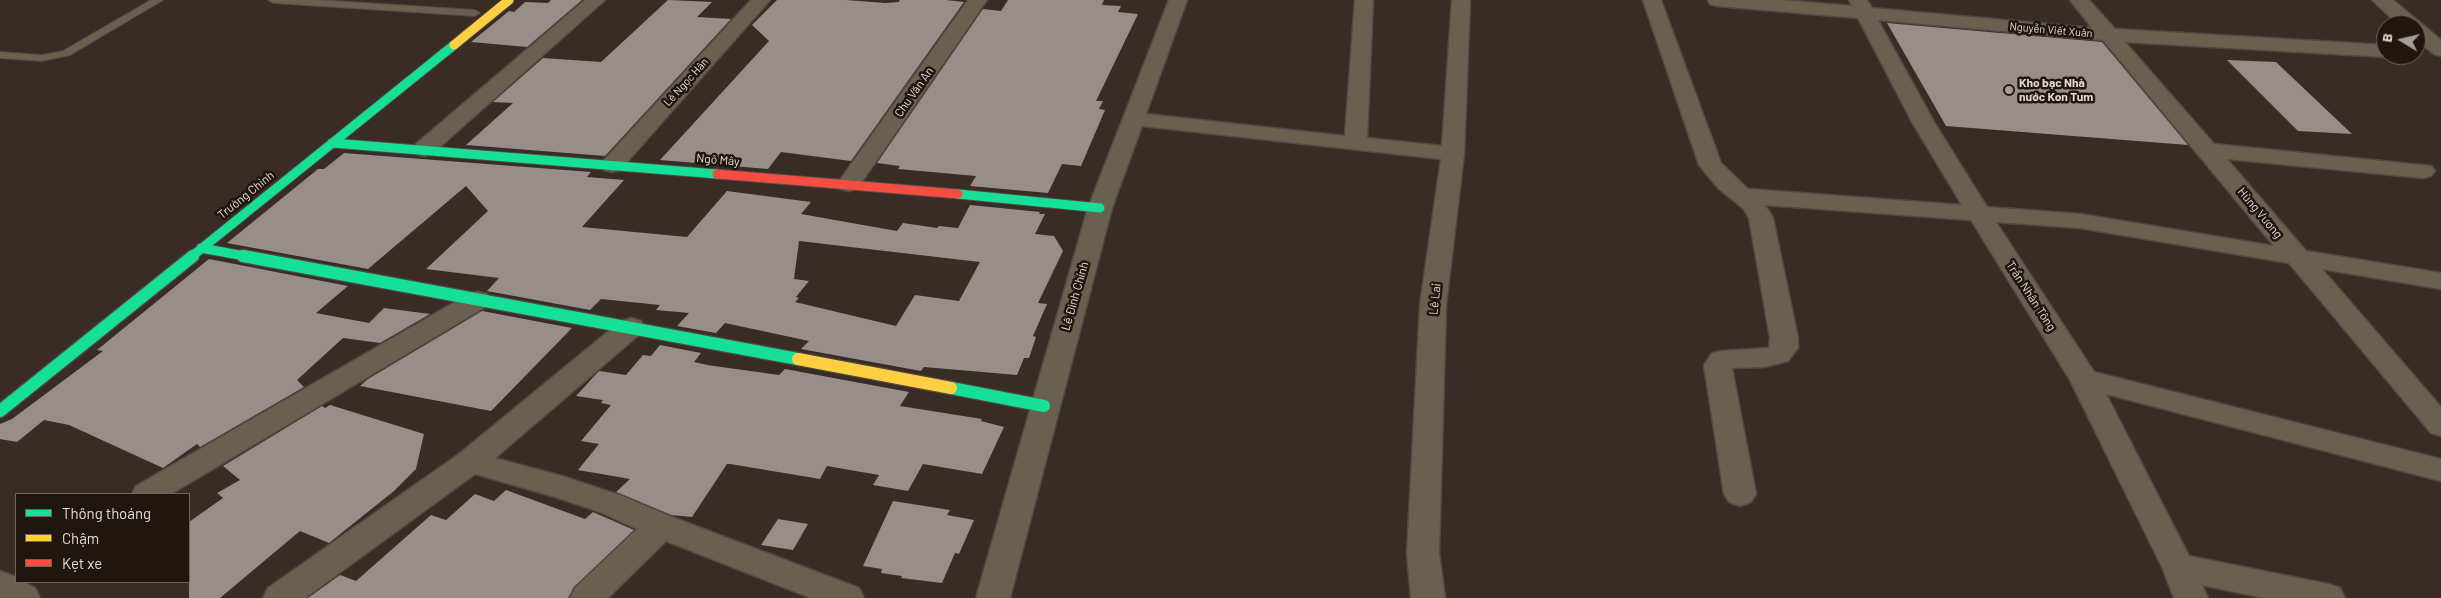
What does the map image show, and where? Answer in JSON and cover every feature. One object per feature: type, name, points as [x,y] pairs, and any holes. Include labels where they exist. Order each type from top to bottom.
[{"type":"street","points":[[421,56],[491,0]]},
{"type":"street","name":"Trường Chinh","points":[[0,411],[509,0]]},
{"type":"street","points":[[424,149],[596,0]]},
{"type":"street","name":"Lê Ngọc Hân","points":[[612,165],[760,0]]},
{"type":"street","name":"Chu Văn An","points":[[849,184],[978,0]]},
{"type":"street","name":"Lê Đình Chính","points":[[993,598],[1044,406],[1100,208],[1178,0]]},
{"type":"street","points":[[1356,144],[1364,0]]},
{"type":"street","name":"Lê Lai","points":[[1428,598],[1423,553],[1433,305],[1453,154],[1461,0]]},
{"type":"street","points":[[1652,0],[1710,165],[1726,183],[1753,205],[1761,218],[1784,348],[1778,355],[1764,358],[1722,360],[1718,365],[1740,494]]},
{"type":"street","name":"Nguyễn Viết Xuân","points":[[1717,0],[1861,7],[2109,35],[2376,50]]},
{"type":"street","name":"Hùng Vương","points":[[2079,0],[2441,426]]},
{"type":"street","points":[[2381,0],[2399,15]]},
{"type":"street","name":"Trần Nhân Tông","points":[[1861,7],[1923,122],[2084,379],[2178,567],[2191,598]]},
{"type":"street","points":[[2426,37],[2441,50]]},
{"type":"street","points":[[2426,53],[2441,54]]},
{"type":"street","points":[[1132,119],[1453,154]]},
{"type":"street","name":"Ngô Mây","points":[[332,143],[849,184],[1100,208]]},
{"type":"street","points":[[2206,150],[2423,172]]},
{"type":"street","points":[[1744,196],[2080,221],[2441,281]]},
{"type":"street","points":[[201,248],[1044,406]]},
{"type":"street","points":[[149,493],[478,300]]},
{"type":"street","points":[[280,598],[470,462],[630,327]]},
{"type":"street","points":[[2084,379],[2441,470]]},
{"type":"street","points":[[470,462],[562,487],[611,504],[661,526],[847,598]]},
{"type":"street","points":[[587,598],[661,526]]},
{"type":"street","points":[[2178,567],[2328,598]]},
{"type":"street","points":[[15,572],[0,582],[22,598]]},
{"type":"lane","points":[[0,55],[42,58],[66,53],[158,0]]},
{"type":"lane","points":[[273,0],[476,13]]},
{"type":"building","points":[[551,0],[582,0],[527,47],[471,42],[509,11],[514,12],[525,2],[548,3]]},
{"type":"building","points":[[668,0],[712,2],[697,17],[731,19],[605,156],[466,145],[513,103],[493,102],[543,58],[601,62]]},
{"type":"building","points":[[777,0],[846,0],[885,3],[899,2],[900,0],[964,2],[851,161],[781,152],[768,169],[660,160],[769,41],[752,25]]},
{"type":"building","points":[[1008,0],[1104,0],[1102,5],[1121,6],[1118,12],[1138,14],[1096,101],[1103,101],[1099,109],[1105,110],[1081,166],[1062,164],[1048,193],[970,186],[976,176],[898,169],[900,166],[877,163],[983,9],[1001,11]]},
{"type":"building","points":[[1887,23],[2102,42],[2188,145],[1946,126]]},
{"type":"building","points":[[2227,60],[2276,62],[2352,134],[2298,131]]},
{"type":"building","points":[[344,153],[591,172],[587,177],[624,180],[582,227],[687,237],[727,191],[811,202],[801,214],[897,231],[903,223],[937,228],[939,226],[958,228],[970,205],[1040,212],[1039,214],[1045,214],[1035,234],[1054,236],[1063,251],[1038,303],[1047,304],[1033,336],[1036,337],[1029,358],[1024,358],[1017,375],[924,367],[921,371],[801,349],[809,341],[725,323],[716,333],[677,326],[689,313],[656,310],[660,305],[601,299],[590,310],[487,291],[499,278],[426,269],[488,211],[466,186],[368,269],[227,243],[318,169],[324,169]],"holes":[[[799,241],[980,262],[959,301],[915,295],[896,326],[795,302],[799,298],[796,297],[809,281],[794,279]]]},
{"type":"building","points":[[209,259],[348,286],[316,313],[369,323],[384,308],[430,314],[380,343],[343,338],[297,380],[304,387],[200,447],[197,444],[163,468],[69,425],[44,420],[17,442],[0,439],[0,424],[12,419],[103,351],[97,350]]},
{"type":"building","points":[[482,311],[572,328],[491,411],[360,386],[368,379]]},
{"type":"building","points":[[660,345],[701,353],[694,362],[707,365],[779,375],[785,369],[909,392],[900,406],[982,419],[981,421],[1004,427],[982,474],[923,464],[908,491],[873,485],[879,475],[827,466],[820,479],[727,464],[692,517],[671,515],[616,492],[630,479],[578,470],[599,444],[581,441],[611,405],[601,403],[603,400],[576,396],[599,371],[626,375],[643,355],[651,356]]},
{"type":"building","points":[[330,405],[424,434],[416,469],[394,491],[329,543],[300,531],[220,598],[189,598],[190,521],[223,498],[217,493],[240,480],[223,466],[322,406],[325,408]]},
{"type":"building","points":[[506,490],[585,519],[593,512],[634,530],[574,587],[568,598],[308,598],[340,575],[356,581],[431,515],[446,520],[475,494],[494,501]]},
{"type":"building","points":[[893,501],[950,510],[947,515],[974,520],[959,554],[955,553],[942,583],[901,578],[902,576],[881,573],[882,569],[863,566]]},
{"type":"building","points":[[778,519],[808,524],[793,550],[761,545]]},
{"type":"traffic: fast","points":[[0,411],[454,45]]},
{"type":"traffic: fast","points":[[332,143],[717,174]]},
{"type":"traffic: fast","points":[[958,194],[1100,208]]},
{"type":"traffic: fast","points":[[201,248],[798,359]]},
{"type":"traffic: fast","points":[[951,388],[1044,406]]},
{"type":"traffic: slow","points":[[454,45],[509,0]]},
{"type":"traffic: slow","points":[[798,359],[951,388]]},
{"type":"traffic: jam","points":[[717,174],[958,194]]},
{"type":"place","name":"Kho bạc Nhà nước Kon Tum","points":[[2009,90]]}]
